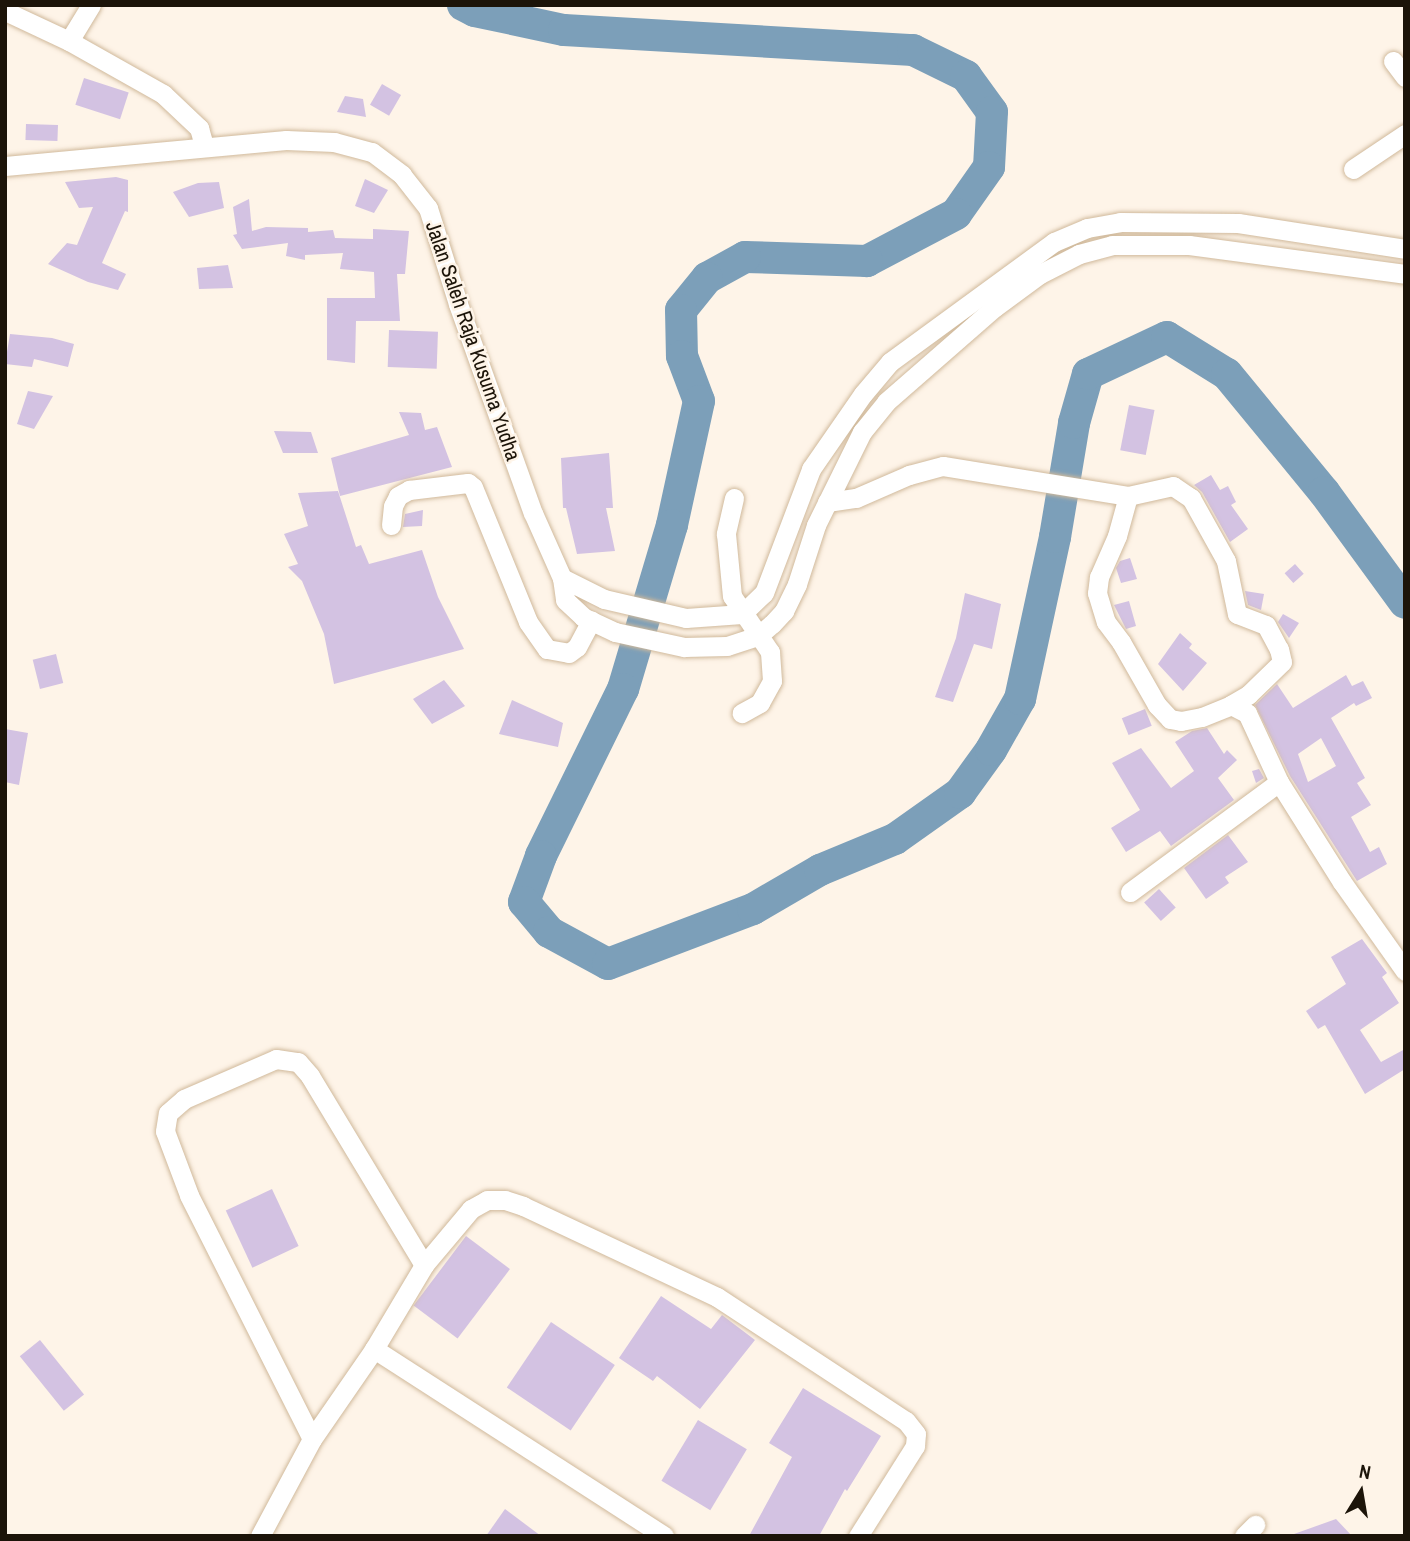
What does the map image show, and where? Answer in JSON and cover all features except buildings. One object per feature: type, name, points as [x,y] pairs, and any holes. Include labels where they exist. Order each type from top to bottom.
[{"type":"street","points":[[69,41],[91,5]]},
{"type":"street","points":[[5,11],[69,41],[163,94],[199,128],[204,145]]},
{"type":"street","points":[[1392,61],[1405,77]]},
{"type":"street","points":[[1353,169],[1405,134]]},
{"type":"street","name":"Jalan Saleh Raja Kusuma Yudha","points":[[5,166],[285,139],[334,142],[372,152],[402,174],[428,208],[458,303],[528,501],[562,578],[565,600],[570,607],[591,621],[615,632],[684,647],[727,646],[758,636],[783,611],[828,502],[862,432],[886,401],[995,307],[1040,274],[1079,254],[1112,245],[1189,245],[1405,274]]},
{"type":"street","points":[[562,578],[584,591],[630,607],[686,618],[743,614],[764,593],[811,469],[883,370],[919,338],[1054,242],[1087,228],[1120,222],[1238,223],[1405,249]]},
{"type":"street","points":[[828,502],[856,498],[909,475],[943,466],[1128,496],[1173,486],[1191,498],[1226,561],[1237,614],[1266,625],[1279,649],[1282,662],[1248,695],[1202,718],[1181,722],[1170,719],[1157,705],[1121,642],[1106,622],[1097,593],[1099,577],[1117,536],[1128,496]]},
{"type":"street","points":[[391,525],[398,496],[409,490],[468,482],[473,487],[528,622],[547,649],[569,653],[577,647],[591,621]]},
{"type":"street","points":[[734,498],[726,534],[732,596],[770,652],[772,681],[760,703],[742,713]]},
{"type":"street","points":[[1231,705],[1247,713],[1279,782],[1342,882],[1405,971]]},
{"type":"street","points":[[1130,892],[1279,782]]},
{"type":"street","points":[[312,1439],[188,1195],[165,1131],[168,1113],[184,1099],[276,1059],[298,1062],[310,1076],[425,1265]]},
{"type":"street","points":[[261,1536],[312,1439],[374,1349],[425,1265],[471,1209],[487,1200],[505,1200],[716,1297],[906,1421],[916,1434],[915,1446],[858,1536]]},
{"type":"street","points":[[374,1349],[664,1536]]},
{"type":"waterway","points":[[463,5],[475,11],[564,30],[913,50],[966,76],[992,112],[989,167],[956,214],[867,261],[745,257],[707,278],[681,310],[682,356],[699,401],[672,525],[623,689],[541,856],[524,902],[549,932],[608,964],[753,909],[820,870],[895,839],[960,793],[991,750],[1020,699],[1055,537],[1074,423],[1088,374],[1167,337],[1227,374],[1324,492],[1405,603]]}]
